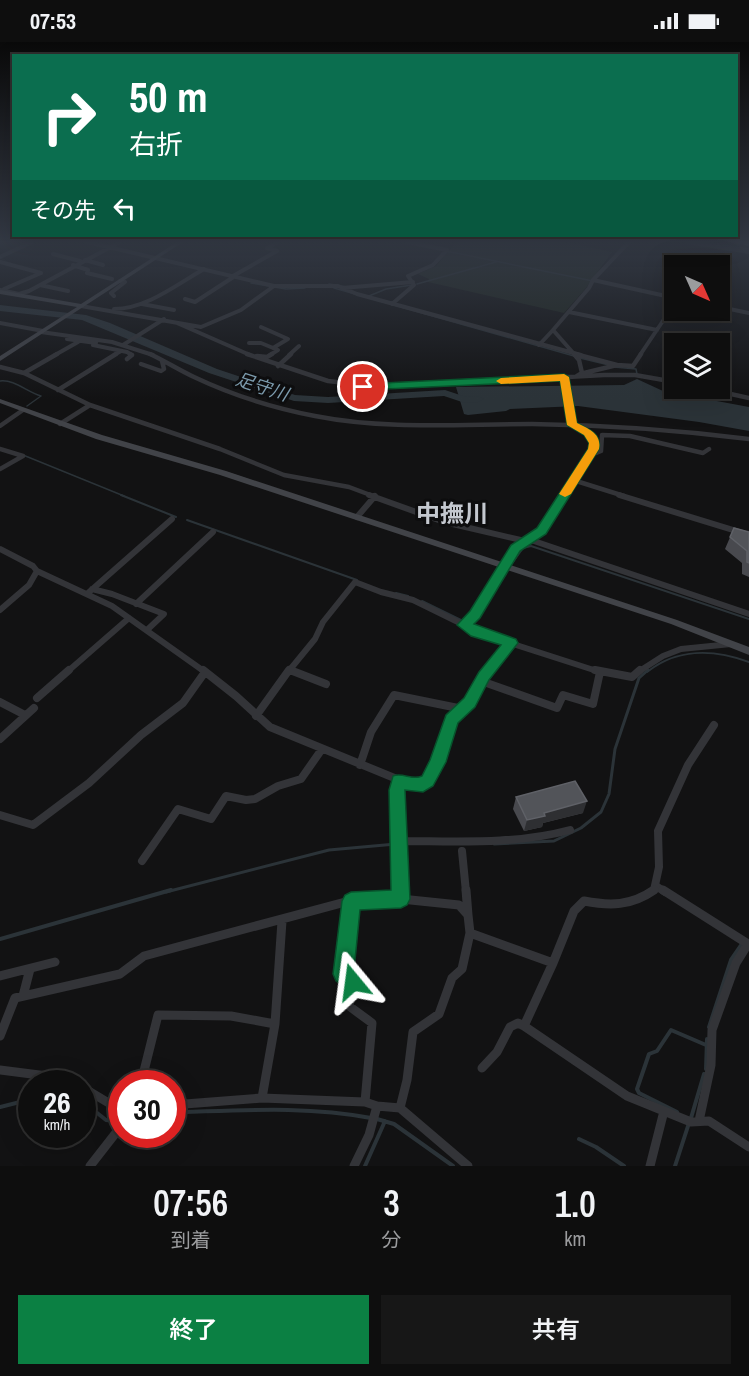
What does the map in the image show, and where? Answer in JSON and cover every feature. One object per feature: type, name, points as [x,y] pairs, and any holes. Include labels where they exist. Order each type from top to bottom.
[{"type":"street","points":[[17,294],[79,307],[206,326],[247,306],[263,294]]},
{"type":"street","points":[[0,359],[99,294]]},
{"type":"street","points":[[101,310],[128,309],[159,294]]},
{"type":"street","points":[[185,299],[195,302],[206,294]]},
{"type":"street","points":[[364,294],[613,366]]},
{"type":"street","points":[[392,304],[403,294]]},
{"type":"street","points":[[539,345],[584,294]]},
{"type":"street","points":[[142,304],[174,310]]},
{"type":"street","points":[[730,309],[749,313]]},
{"type":"street","points":[[569,312],[657,330]]},
{"type":"street","points":[[86,343],[123,344],[164,320]]},
{"type":"street","points":[[576,376],[613,366],[633,366],[648,339],[664,320]]},
{"type":"street","points":[[177,322],[238,352],[278,366],[339,383],[363,387],[576,376],[635,375],[664,380]]},
{"type":"street","points":[[0,325],[123,344],[191,376],[236,393],[292,411],[328,419],[409,426],[572,424],[679,431],[749,439]]},
{"type":"street","points":[[261,327],[288,339],[273,348]]},
{"type":"street","points":[[553,330],[577,358],[582,367],[582,373]]},
{"type":"street","points":[[44,331],[131,354],[127,359]]},
{"type":"street","points":[[24,373],[79,342]]},
{"type":"street","points":[[238,352],[267,357],[278,351],[261,343],[249,343]]},
{"type":"street","points":[[278,366],[299,346]]},
{"type":"street","points":[[58,390],[121,351]]},
{"type":"street","points":[[141,364],[161,371],[164,369],[162,361]]},
{"type":"street","points":[[0,367],[24,373],[90,405],[220,449],[285,475],[349,487],[444,522],[526,540],[749,614]]},
{"type":"street","points":[[466,624],[506,567],[516,548],[541,531],[594,449],[594,438],[572,424],[565,378]]},
{"type":"street","points":[[730,394],[749,398]]},
{"type":"street","points":[[0,401],[60,424],[223,473],[357,517],[732,643],[749,651]]},
{"type":"street","points":[[60,424],[90,405]]},
{"type":"street","points":[[0,426],[23,410]]},
{"type":"street","points":[[589,456],[601,451],[602,435],[630,436],[703,453],[709,449]]},
{"type":"street","points":[[0,449],[23,456],[0,469]]},
{"type":"street","points":[[573,480],[749,535]]},
{"type":"street","points":[[357,517],[375,496]]},
{"type":"street","points":[[90,591],[171,519]]},
{"type":"street","points":[[136,604],[213,532]]},
{"type":"street","points":[[0,549],[33,566],[37,571],[90,591],[164,614],[147,630]]},
{"type":"street","points":[[0,610],[29,585],[37,571]]},
{"type":"street","points":[[256,716],[315,639],[323,622],[355,582],[381,592],[413,600],[466,624],[476,632],[600,672],[632,677],[655,660],[678,650],[699,646],[722,647],[732,643]]},
{"type":"street","points":[[90,591],[205,672],[270,727],[414,786],[423,785],[428,781],[438,762],[449,726],[470,702],[482,681],[511,643]]},
{"type":"street","points":[[37,698],[129,618]]},
{"type":"street","points":[[289,670],[326,684]]},
{"type":"street","points":[[0,815],[33,825],[89,783],[141,735],[183,703],[205,672]]},
{"type":"street","points":[[482,681],[557,708],[563,695],[593,704],[600,672]]},
{"type":"street","points":[[360,765],[371,732],[394,695],[463,709]]},
{"type":"street","points":[[0,702],[25,715]]},
{"type":"street","points":[[0,739],[34,708]]},
{"type":"street","points":[[524,1026],[554,963],[574,911],[584,902],[615,906],[629,904],[648,895],[656,886],[659,867],[658,831],[688,765],[714,725]]},
{"type":"street","points":[[142,861],[178,810],[211,819],[226,796],[246,800],[255,799],[278,786],[301,779],[322,749]]},
{"type":"street","points":[[399,781],[401,899]]},
{"type":"street","points":[[399,843],[519,839],[552,836],[570,830]]},
{"type":"street","points":[[400,1108],[407,1080],[413,1032],[439,1014],[452,978],[462,969],[470,933],[462,851]]},
{"type":"street","points":[[656,886],[748,944],[736,963],[712,1030],[711,1065],[700,1110],[692,1121]]},
{"type":"street","points":[[0,1036],[15,998],[120,974],[144,956],[351,901],[401,899],[459,905],[468,915]]},
{"type":"street","points":[[351,901],[343,974],[353,982],[350,1006],[372,1023],[365,1102]]},
{"type":"street","points":[[262,1098],[275,1024],[282,921]]},
{"type":"street","points":[[470,933],[554,963]]},
{"type":"street","points":[[0,976],[55,962]]},
{"type":"street","points":[[22,996],[30,969]]},
{"type":"street","points":[[144,1070],[158,1015],[231,1016],[275,1024]]},
{"type":"street","points":[[482,1068],[497,1052],[510,1027],[518,1023],[627,1096],[692,1121],[709,1121],[749,1147]]},
{"type":"street","points":[[0,1070],[18,1072]]},
{"type":"street","points":[[186,1104],[262,1098],[365,1102],[376,1106],[400,1108],[468,1166]]},
{"type":"street","points":[[354,1166],[369,1135],[376,1106]]},
{"type":"street","points":[[650,1166],[664,1111]]},
{"type":"street","points":[[90,1166],[108,1144]]},
{"type":"shaded area","points":[[483,294],[580,294],[564,313]]},
{"type":"shaded area","points":[[637,379],[664,391],[664,399],[706,399],[749,407],[749,431],[578,406],[510,409],[468,415],[464,414],[456,387],[624,385]]},
{"type":"building","points":[[734,528],[749,532],[749,563],[747,562],[747,551],[730,537]]},
{"type":"building","points":[[575,781],[587,801],[527,820],[516,797]]},
{"type":"waterway","points":[[357,294],[574,356]]},
{"type":"waterway","points":[[369,296],[373,294]]},
{"type":"waterway","name":"足守川","points":[[0,308],[83,317],[107,325],[213,371],[294,398],[328,400],[445,393],[465,400],[478,399]]},
{"type":"waterway","points":[[580,358],[609,365]]},
{"type":"waterway","points":[[614,367],[636,369],[637,374]]},
{"type":"waterway","points":[[0,381],[10,382],[41,396],[27,406]]},
{"type":"waterway","points":[[23,455],[124,496]]},
{"type":"waterway","points":[[121,495],[176,517]]},
{"type":"waterway","points":[[187,520],[357,580]]},
{"type":"waterway","points":[[513,562],[523,548],[531,546],[749,619]]},
{"type":"waterway","points":[[470,625],[506,574]]},
{"type":"waterway","points":[[396,593],[408,596]]},
{"type":"waterway","points":[[422,601],[465,622]]},
{"type":"waterway","points":[[647,672],[671,658],[696,653],[723,655],[749,662]]},
{"type":"waterway","points":[[494,844],[554,841],[581,828],[601,812],[609,794],[615,749],[639,678],[648,670]]},
{"type":"waterway","points":[[166,892],[329,850],[396,844]]},
{"type":"waterway","points":[[0,939],[171,890]]},
{"type":"waterway","points":[[709,1027],[731,960],[742,944]]},
{"type":"waterway","points":[[677,1112],[639,1093],[637,1089],[649,1054],[657,1051],[671,1030],[706,1045]]},
{"type":"waterway","points":[[706,1069],[707,1039]]},
{"type":"waterway","points":[[691,1118],[704,1074]]},
{"type":"waterway","points":[[0,1107],[18,1102]]},
{"type":"waterway","points":[[186,1112],[278,1110],[348,1114],[371,1118]]},
{"type":"waterway","points":[[96,1112],[108,1120]]},
{"type":"waterway","points":[[377,1119],[385,1121]]},
{"type":"waterway","points":[[365,1166],[385,1121]]},
{"type":"waterway","points":[[385,1121],[394,1124],[453,1166]]},
{"type":"waterway","points":[[675,1166],[689,1123]]},
{"type":"waterway","points":[[579,1139],[596,1147],[624,1166]]},
{"type":"slow traffic","points":[[501,381],[564,377],[572,425],[588,433],[594,438],[595,443],[594,449],[565,494]]},
{"type":"district","name":"中撫川","points":[[452,514]]},
{"type":"route","points":[[353,982],[343,974],[351,901],[401,899],[397,790],[399,781],[414,786],[423,785],[428,781],[438,762],[446,732],[452,720],[470,702],[484,676],[511,643],[476,632],[464,625],[475,615],[516,548],[541,531],[594,449],[595,443],[594,438],[588,433],[572,425],[564,377],[529,381],[443,382],[363,387]]}]
